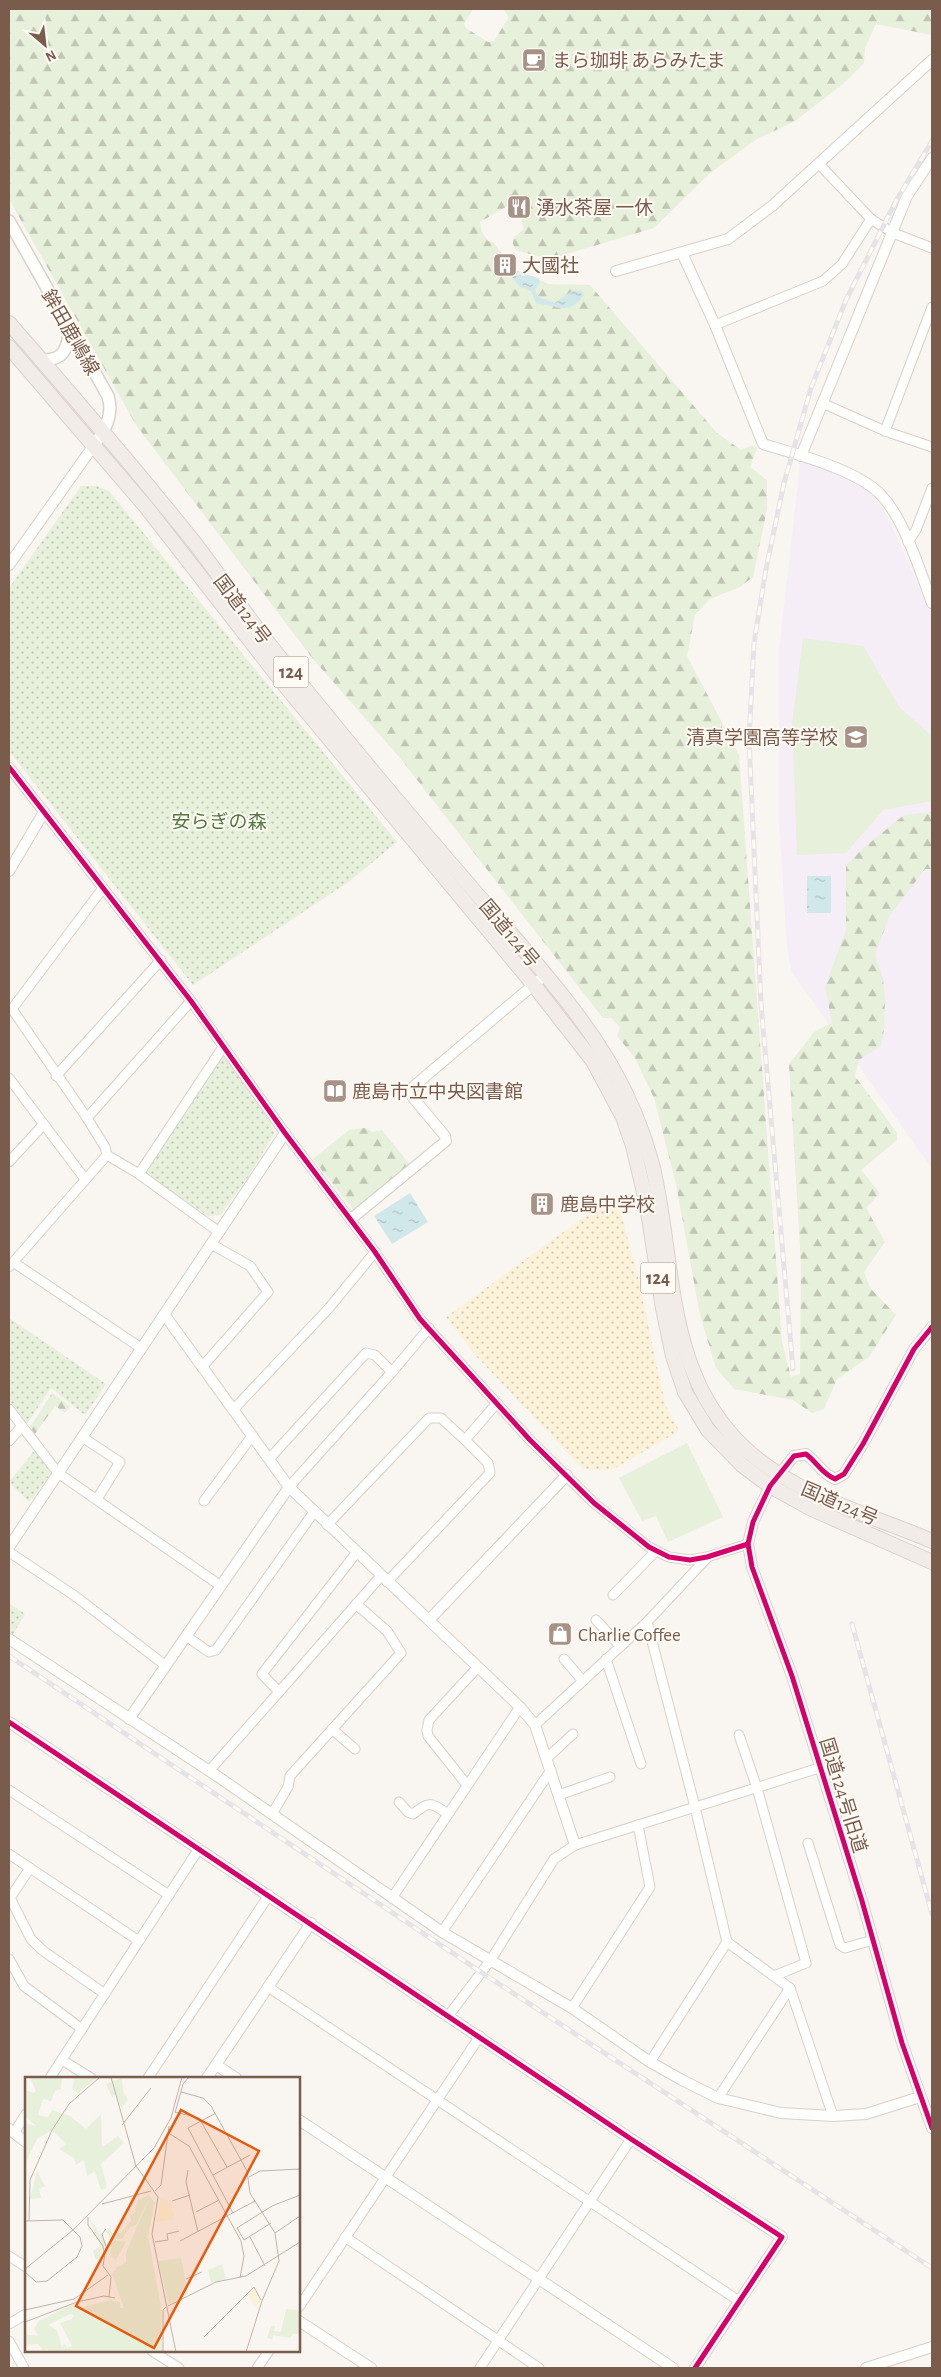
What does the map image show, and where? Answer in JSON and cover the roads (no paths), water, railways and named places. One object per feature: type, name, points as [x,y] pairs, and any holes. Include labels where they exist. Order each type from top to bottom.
[{"type":"highway","name":"国道124号","points":[[9,323],[197,545],[257,629],[301,684],[589,1030],[613,1068],[635,1112],[652,1167],[675,1306],[693,1373],[717,1417],[731,1435],[778,1475],[853,1510],[932,1541]]},
{"type":"highway","name":"国道124号","points":[[9,346],[163,527],[287,688],[533,984],[593,1061],[623,1117],[631,1138],[647,1205],[663,1308],[673,1356],[685,1392],[700,1419],[716,1440],[746,1469],[770,1486],[812,1509],[932,1562]]},
{"type":"main road","name":"鉾田鹿嶋線","points":[[9,221],[110,402],[110,414],[103,432],[94,445]]},
{"type":"main road","points":[[40,360],[52,360],[59,357],[68,344],[70,329]]},
{"type":"street","points":[[616,271],[728,239],[772,206],[932,60]]},
{"type":"street","points":[[801,456],[907,196],[932,158]]},
{"type":"street","points":[[819,164],[871,219],[893,233],[932,248]]},
{"type":"street","points":[[715,325],[823,281],[842,264],[871,219]]},
{"type":"street","points":[[682,253],[715,325],[763,444],[801,456],[869,484],[883,496],[908,542],[932,604]]},
{"type":"street","points":[[885,431],[932,307]]},
{"type":"street","points":[[822,403],[885,431],[932,447]]},
{"type":"street","points":[[9,565],[94,445]]},
{"type":"street","points":[[908,542],[916,530],[932,488]]},
{"type":"street","points":[[9,767],[191,1000],[223,1048],[351,1219],[429,1328],[530,1440],[594,1503],[656,1551],[675,1558],[690,1560],[707,1557],[748,1544]]},
{"type":"street","points":[[9,871],[44,812]]},
{"type":"street","points":[[103,888],[12,1009],[56,1076],[87,1118],[105,1147],[106,1154],[11,1264],[141,1348]]},
{"type":"street","points":[[56,1076],[161,960]]},
{"type":"street","points":[[351,1219],[446,1141],[445,1136],[414,1099],[411,1093],[414,1086],[545,975]]},
{"type":"street","points":[[87,1118],[191,1000]]},
{"type":"street","points":[[139,1174],[223,1048]]},
{"type":"street","points":[[9,1078],[85,1179]]},
{"type":"street","points":[[9,1162],[43,1125]]},
{"type":"street","points":[[9,1546],[285,1133]]},
{"type":"street","points":[[106,1154],[139,1174],[219,1232]]},
{"type":"street","points":[[202,1366],[268,1292],[250,1266],[210,1244]]},
{"type":"street","points":[[233,1410],[329,1308],[375,1252]]},
{"type":"street","points":[[164,1314],[289,1487],[520,1707],[535,1725],[575,1845]]},
{"type":"street","name":"国道124号旧道","points":[[932,1327],[914,1349],[863,1444],[844,1474],[835,1479],[823,1473],[818,1463],[806,1454],[800,1454],[788,1462],[770,1486],[752,1522],[748,1544],[752,1567],[792,1676],[873,1940],[902,2042],[932,2128]]},
{"type":"street","points":[[129,1718],[289,1487],[429,1328]]},
{"type":"street","points":[[269,1459],[366,1353],[375,1355],[392,1372]]},
{"type":"street","points":[[465,1440],[497,1404]]},
{"type":"street","points":[[9,1409],[58,1473],[221,1586]]},
{"type":"street","points":[[209,1771],[356,1604],[384,1579],[490,1473],[488,1463],[441,1418],[429,1418],[327,1525]]},
{"type":"street","points":[[9,1441],[22,1427]]},
{"type":"street","points":[[204,1501],[252,1436]]},
{"type":"street","points":[[82,1437],[120,1462],[97,1499]]},
{"type":"street","points":[[429,1620],[567,1475]]},
{"type":"street","points":[[186,1636],[209,1652],[216,1650],[314,1512]]},
{"type":"street","points":[[613,1595],[656,1551]]},
{"type":"street","points":[[9,1552],[75,1596],[166,1666]]},
{"type":"street","points":[[280,1692],[262,1674],[357,1552]]},
{"type":"street","points":[[535,1725],[647,1622],[707,1557]]},
{"type":"street","points":[[272,1814],[288,1786],[290,1776],[401,1653],[387,1631],[356,1604]]},
{"type":"street","points":[[596,1620],[620,1646]]},
{"type":"street","points":[[647,1622],[695,1807],[727,1942],[790,1988],[833,2116]]},
{"type":"street","points":[[9,1639],[209,1771],[442,1932],[572,2008],[650,2062],[718,2098],[781,2113],[833,2116],[866,2114],[920,2097]]},
{"type":"street","points":[[564,1659],[583,1681]]},
{"type":"street","points":[[606,1659],[641,1764]]},
{"type":"street","points":[[467,1785],[428,1736],[427,1730],[430,1720],[477,1668]]},
{"type":"street","points":[[392,1898],[520,1707]]},
{"type":"street","points":[[9,1722],[198,1850],[449,2015],[631,2139],[782,2237],[695,2368]]},
{"type":"street","points":[[332,1729],[355,1749]]},
{"type":"street","points":[[547,1758],[573,1734]]},
{"type":"street","points":[[739,1735],[757,1788],[806,1963],[774,1976]]},
{"type":"street","points":[[449,2015],[490,1961],[554,1859],[575,1845],[819,1768]]},
{"type":"street","points":[[442,1932],[551,1770]]},
{"type":"street","points":[[559,1795],[610,1776]]},
{"type":"street","points":[[9,1790],[169,1895]]},
{"type":"street","points":[[400,1802],[408,1812],[413,1814],[427,1803],[433,1803],[448,1814]]},
{"type":"street","points":[[572,2008],[650,1887],[638,1825]]},
{"type":"street","points":[[808,1843],[840,1945],[845,1948],[873,1940]]},
{"type":"street","points":[[51,2077],[198,1850]]},
{"type":"street","points":[[9,1854],[139,1941]]},
{"type":"street","points":[[30,1868],[10,1898],[31,1939],[42,1950],[105,1994]]},
{"type":"street","points":[[149,2077],[269,1895]]},
{"type":"street","points":[[208,2077],[311,1923]]},
{"type":"street","points":[[650,2062],[727,1942]]},
{"type":"street","points":[[9,1959],[24,1986],[82,2029]]},
{"type":"street","points":[[268,1987],[438,2098],[740,2301]]},
{"type":"street","points":[[718,2098],[790,1988]]},
{"type":"street","points":[[300,2306],[480,2036]]},
{"type":"street","points":[[62,2060],[89,2077]]},
{"type":"street","points":[[216,2065],[234,2077]]},
{"type":"street","points":[[25,2115],[11,2131],[25,2141]]},
{"type":"street","points":[[300,2121],[673,2368]]},
{"type":"street","points":[[480,2368],[631,2139]]},
{"type":"street","points":[[345,2237],[539,2368]]},
{"type":"street","points":[[9,2256],[25,2266]]},
{"type":"street","points":[[9,2324],[25,2315]]},
{"type":"street","points":[[300,2321],[371,2368]]},
{"type":"street","points":[[9,2341],[24,2368]]},
{"type":"street","points":[[866,2368],[932,2347]]},
{"type":"street","points":[[154,2352],[179,2368]]},
{"type":"street","points":[[257,2368],[268,2352]]},
{"type":"water","points":[[513,273],[539,279],[540,283],[535,289],[538,297],[555,303],[572,291],[581,290],[584,295],[574,306],[568,308],[536,303],[531,291],[519,286],[511,275]]},
{"type":"water","points":[[807,876],[831,876],[831,913],[807,913]]},
{"type":"water","points":[[410,1193],[428,1222],[392,1244],[374,1216]]},
{"type":"railway","points":[[793,1369],[761,1004],[749,739],[754,643],[766,569],[784,483],[811,388],[846,300],[896,201],[932,141]]},
{"type":"railway","points":[[852,1624],[932,1914]]},
{"type":"railway","points":[[9,1656],[481,1972],[932,2268]]},
{"type":"place","name":"まら珈琲 あらみたま","points":[[534,60]]},
{"type":"place","name":"湧水茶屋 一休","points":[[519,207]]},
{"type":"place","name":"大國社","points":[[505,265]]},
{"type":"place","name":"清真学園高等学校","points":[[856,737]]},
{"type":"place","name":"鹿島市立中央図書館","points":[[335,1091]]},
{"type":"place","name":"鹿島中学校","points":[[542,1204]]},
{"type":"place","name":"Charlie Coffee","points":[[560,1634]]},
{"type":"park label","name":"安らぎの森","points":[[219,821]]}]
